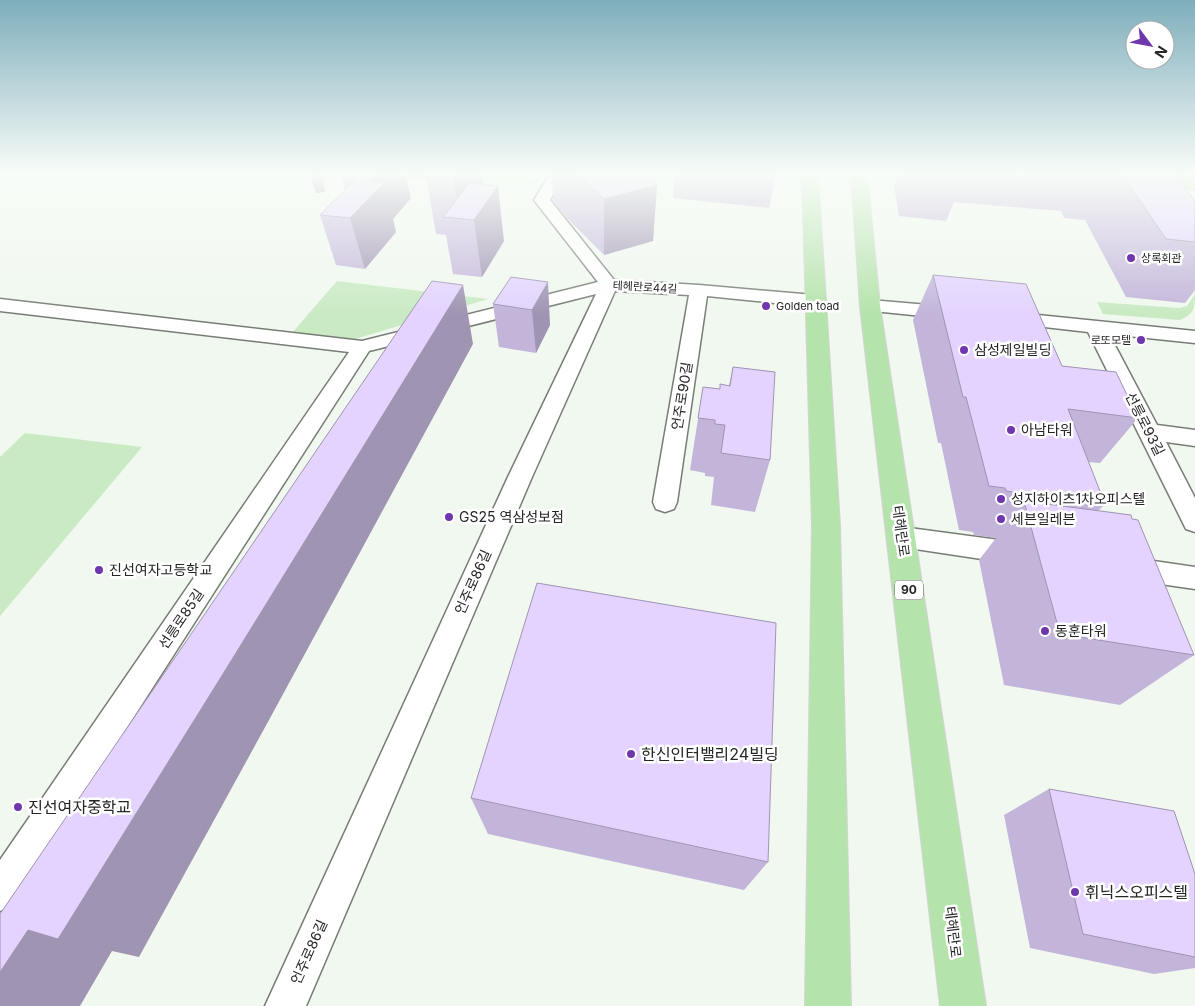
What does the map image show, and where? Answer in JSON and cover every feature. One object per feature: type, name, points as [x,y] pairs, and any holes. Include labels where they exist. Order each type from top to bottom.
[{"type":"main road","points":[[811,221],[826,525],[828,1006]]},
{"type":"main road","name":"테헤란로","points":[[863,221],[870,306],[963,1006]]},
{"type":"street","points":[[559,221],[609,285]]},
{"type":"street","name":"테헤란로44길","points":[[362,347],[609,285],[699,290],[814,301]]},
{"type":"street","name":"언주로86길","points":[[285,1006],[516,486],[609,285]]},
{"type":"street","name":"언주로90길","points":[[666,502],[699,290]]},
{"type":"street","points":[[0,305],[362,347]]},
{"type":"street","points":[[870,306],[966,314]]},
{"type":"street","points":[[994,317],[1194,335]]},
{"type":"street","name":"선릉로93길","points":[[1095,326],[1195,522]]},
{"type":"street","name":"선릉로85길","points":[[0,892],[362,347]]},
{"type":"street","points":[[1149,432],[1195,438]]},
{"type":"street","points":[[902,537],[1049,558]]},
{"type":"street","points":[[1098,564],[1195,578]]},
{"type":"green space","points":[[337,281],[488,299],[352,340],[292,333]]},
{"type":"green space","points":[[1195,294],[1193,310],[1180,320],[1103,314],[1097,302],[1179,308],[1187,306]]},
{"type":"green space","points":[[25,433],[142,447],[0,616],[0,457]]},
{"type":"building","points":[[1154,221],[1195,221],[1195,242],[1166,239]]},
{"type":"building","points":[[933,275],[1026,284],[1062,366],[1116,372],[1138,418],[1068,409],[1105,504],[1006,491],[1005,488],[989,486],[966,397],[963,397]]},
{"type":"building","points":[[511,277],[548,282],[532,310],[493,304]]},
{"type":"building","points":[[432,281],[463,285],[58,939],[28,930],[0,972],[0,914]]},
{"type":"building","points":[[733,367],[775,372],[770,460],[721,453],[725,425],[715,424],[715,420],[698,418],[703,387],[720,389],[720,384],[730,386]]},
{"type":"building","points":[[1024,501],[1131,515],[1132,519],[1138,520],[1194,655],[1060,634]]},
{"type":"building","name":"한신인터밸리24빌딩","points":[[537,583],[776,623],[768,862],[471,798]]},
{"type":"building","points":[[1049,789],[1174,811],[1195,874],[1195,957],[1083,934]]},
{"type":"place","name":"상록회관","points":[[1131,258]]},
{"type":"place","name":"Golden toad","points":[[766,306]]},
{"type":"place","name":"로또모텔","points":[[1141,340]]},
{"type":"place","name":"삼성제일빌딩","points":[[964,350]]},
{"type":"place","name":"아남타워","points":[[1011,430]]},
{"type":"place","name":"성지하이츠1차오피스텔","points":[[1001,499]]},
{"type":"place","name":"GS25 역삼성보점","points":[[449,517]]},
{"type":"place","name":"세븐일레븐","points":[[1001,519]]},
{"type":"place","name":"진선여자고등학교","points":[[99,570]]},
{"type":"place","name":"동훈타워","points":[[1045,631]]},
{"type":"place","name":"한신인터밸리24빌딩","points":[[631,754]]},
{"type":"place","name":"진선여자중학교","points":[[18,807]]},
{"type":"place","name":"휘닉스오피스텔","points":[[1075,892]]}]
